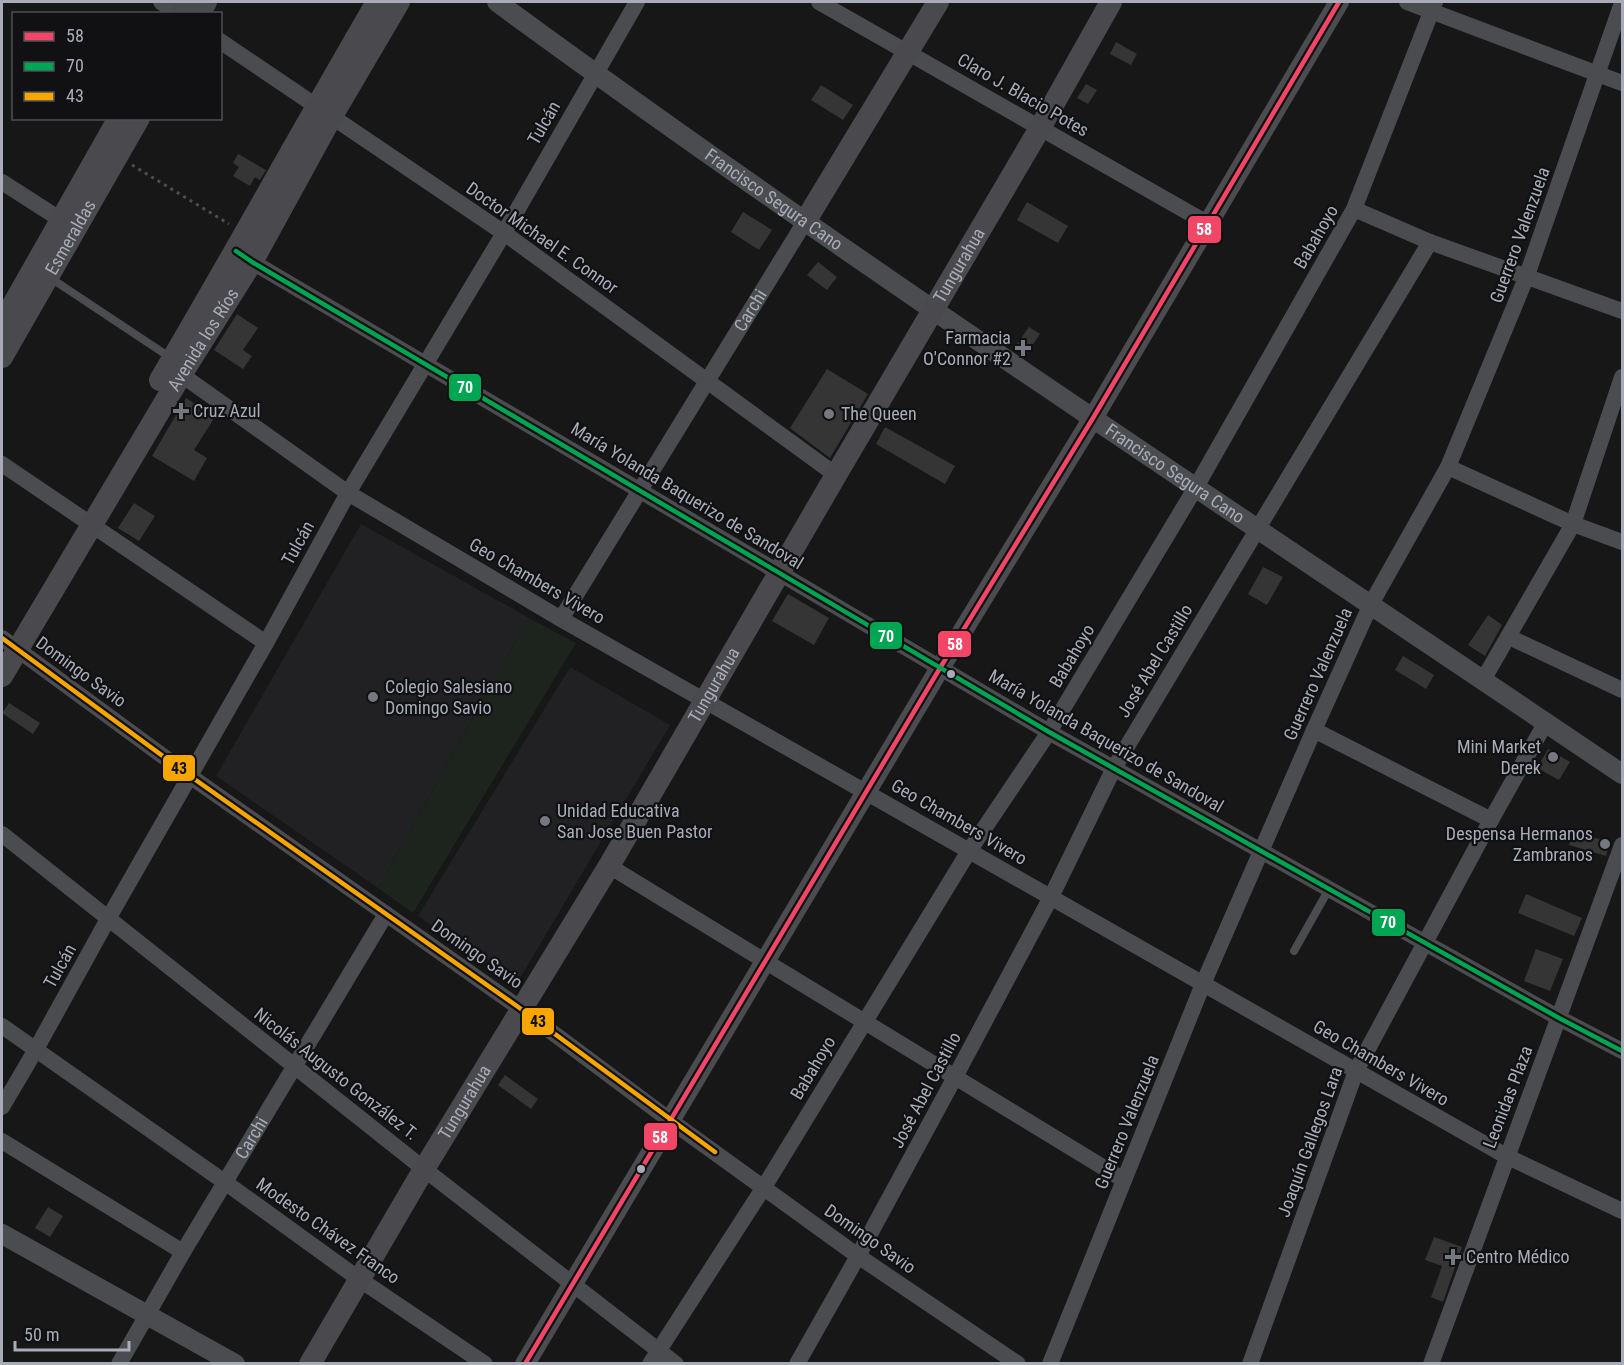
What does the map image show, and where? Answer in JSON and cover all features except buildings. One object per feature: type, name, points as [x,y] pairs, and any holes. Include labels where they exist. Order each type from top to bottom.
[{"type":"main road","name":"Avenida los Ríos","points":[[2,676],[6,643],[86,520],[177,366],[324,111],[377,2]]},
{"type":"main road","name":"Avenida los Ríos","points":[[324,111],[399,2]]},
{"type":"main road","name":"Carchi","points":[[806,220],[938,2]]},
{"type":"main road","name":"Tungurahua","points":[[310,1364],[424,1169],[609,866],[1040,128],[1111,2]]},
{"type":"main road","name":"Esmeraldas","points":[[2,357],[41,272],[68,225],[118,120]]},
{"type":"main road","name":"Esmeraldas","points":[[68,225],[117,156],[138,120]]},
{"type":"main road","name":"Esmeraldas","points":[[2,324],[41,272]]},
{"type":"street","points":[[161,2],[177,12]]},
{"type":"street","name":"Francisco Segura Cano","points":[[497,2],[933,311],[1623,774]]},
{"type":"street","name":"Tulcán","points":[[2,1107],[266,644],[348,493],[504,233],[637,2]]},
{"type":"street","name":"Claro J. Blacio Potes","points":[[819,2],[1207,223]]},
{"type":"street","points":[[525,1364],[940,668],[1093,418],[1339,2]]},
{"type":"street","points":[[1407,2],[1433,6],[1623,82]]},
{"type":"street","name":"Guerrero Valenzuela","points":[[1050,1364],[1203,984],[1314,730],[1371,604],[1448,467],[1527,278],[1623,3]]},
{"type":"street","name":"Babahoyo","points":[[654,1357],[764,1187],[969,851],[1049,732],[1196,487],[1354,209],[1433,6]]},
{"type":"street","name":"Doctor Michael E. Connor","points":[[222,42],[504,233],[836,475]]},
{"type":"street","points":[[2,182],[68,225]]},
{"type":"street","points":[[1354,209],[1430,242],[1623,311]]},
{"type":"street","name":"Carchi","points":[[561,619],[806,220]]},
{"type":"street","name":"José Abel Castillo","points":[[797,1364],[956,1077],[1051,897],[1114,768],[1430,242]]},
{"type":"street","name":"María Yolanda Baquerizo de Sandoval","points":[[244,249],[425,363],[1049,732],[1623,1052]]},
{"type":"street","name":"Geo Chambers Vivero","points":[[177,366],[348,493],[561,619],[1506,1156],[1623,1211]]},
{"type":"street","points":[[1483,680],[1573,524],[1623,377]]},
{"type":"street","points":[[2,464],[266,644]]},
{"type":"street","points":[[1448,467],[1573,524],[1623,542]]},
{"type":"street","points":[[1509,636],[1623,690]]},
{"type":"street","name":"Domingo Savio","points":[[6,643],[190,776],[521,1009],[858,1256],[1017,1364]]},
{"type":"street","name":"Joaquín Gallegos Lara","points":[[1250,1364],[1356,1071],[1546,722]]},
{"type":"street","points":[[1314,730],[1491,820]]},
{"type":"street","name":"Nicolás Augusto González T.","points":[[2,834],[424,1169],[572,1283],[654,1357],[676,1364]]},
{"type":"street","name":"Leonidas Plaza","points":[[1431,1364],[1506,1156],[1623,845]]},
{"type":"street","points":[[609,866],[1124,1180]]},
{"type":"street","name":"Carchi","points":[[119,1364],[183,1252],[386,914]]},
{"type":"street","name":"Modesto Chávez Franco","points":[[2,1026],[226,1182],[359,1279],[485,1364]]},
{"type":"street","points":[[2,1141],[183,1252]]},
{"type":"street","points":[[2,1234],[235,1364]]},
{"type":"lane","points":[[41,272],[177,366]]},
{"type":"lane","points":[[1294,951],[1329,889]]},
{"type":"path","points":[[117,156],[244,249]]},
{"type":"shaded area","name":"Colegio Salesiano Domingo Savio","points":[[361,524],[529,618],[378,888],[216,776]]},
{"type":"shaded area","points":[[529,618],[576,643],[413,913],[378,888]]},
{"type":"shaded area","name":"Unidad Educativa San Jose Buen Pastor","points":[[570,667],[670,725],[516,985],[418,916]]},
{"type":"transit line","name":"58","points":[[525,1364],[940,668],[1093,418],[1339,2]]},
{"type":"transit line","name":"70","points":[[236,251],[1049,732],[1559,1018],[1622,1051]]},
{"type":"transit line","name":"43","points":[[2,638],[190,776],[521,1009],[715,1152]]},
{"type":"place","name":"Farmacia O'Connor #2","points":[[1023,348]]},
{"type":"place","name":"Cruz Azul","points":[[181,411]]},
{"type":"place","name":"The Queen","points":[[829,414]]},
{"type":"place","name":"Colegio Salesiano Domingo Savio","points":[[373,697]]},
{"type":"place","name":"Mini Market Derek","points":[[1553,757]]},
{"type":"place","name":"Unidad Educativa San Jose Buen Pastor","points":[[545,821]]},
{"type":"place","name":"Despensa Hermanos Zambranos","points":[[1605,844]]},
{"type":"place","name":"Centro Médico","points":[[1453,1257]]}]
